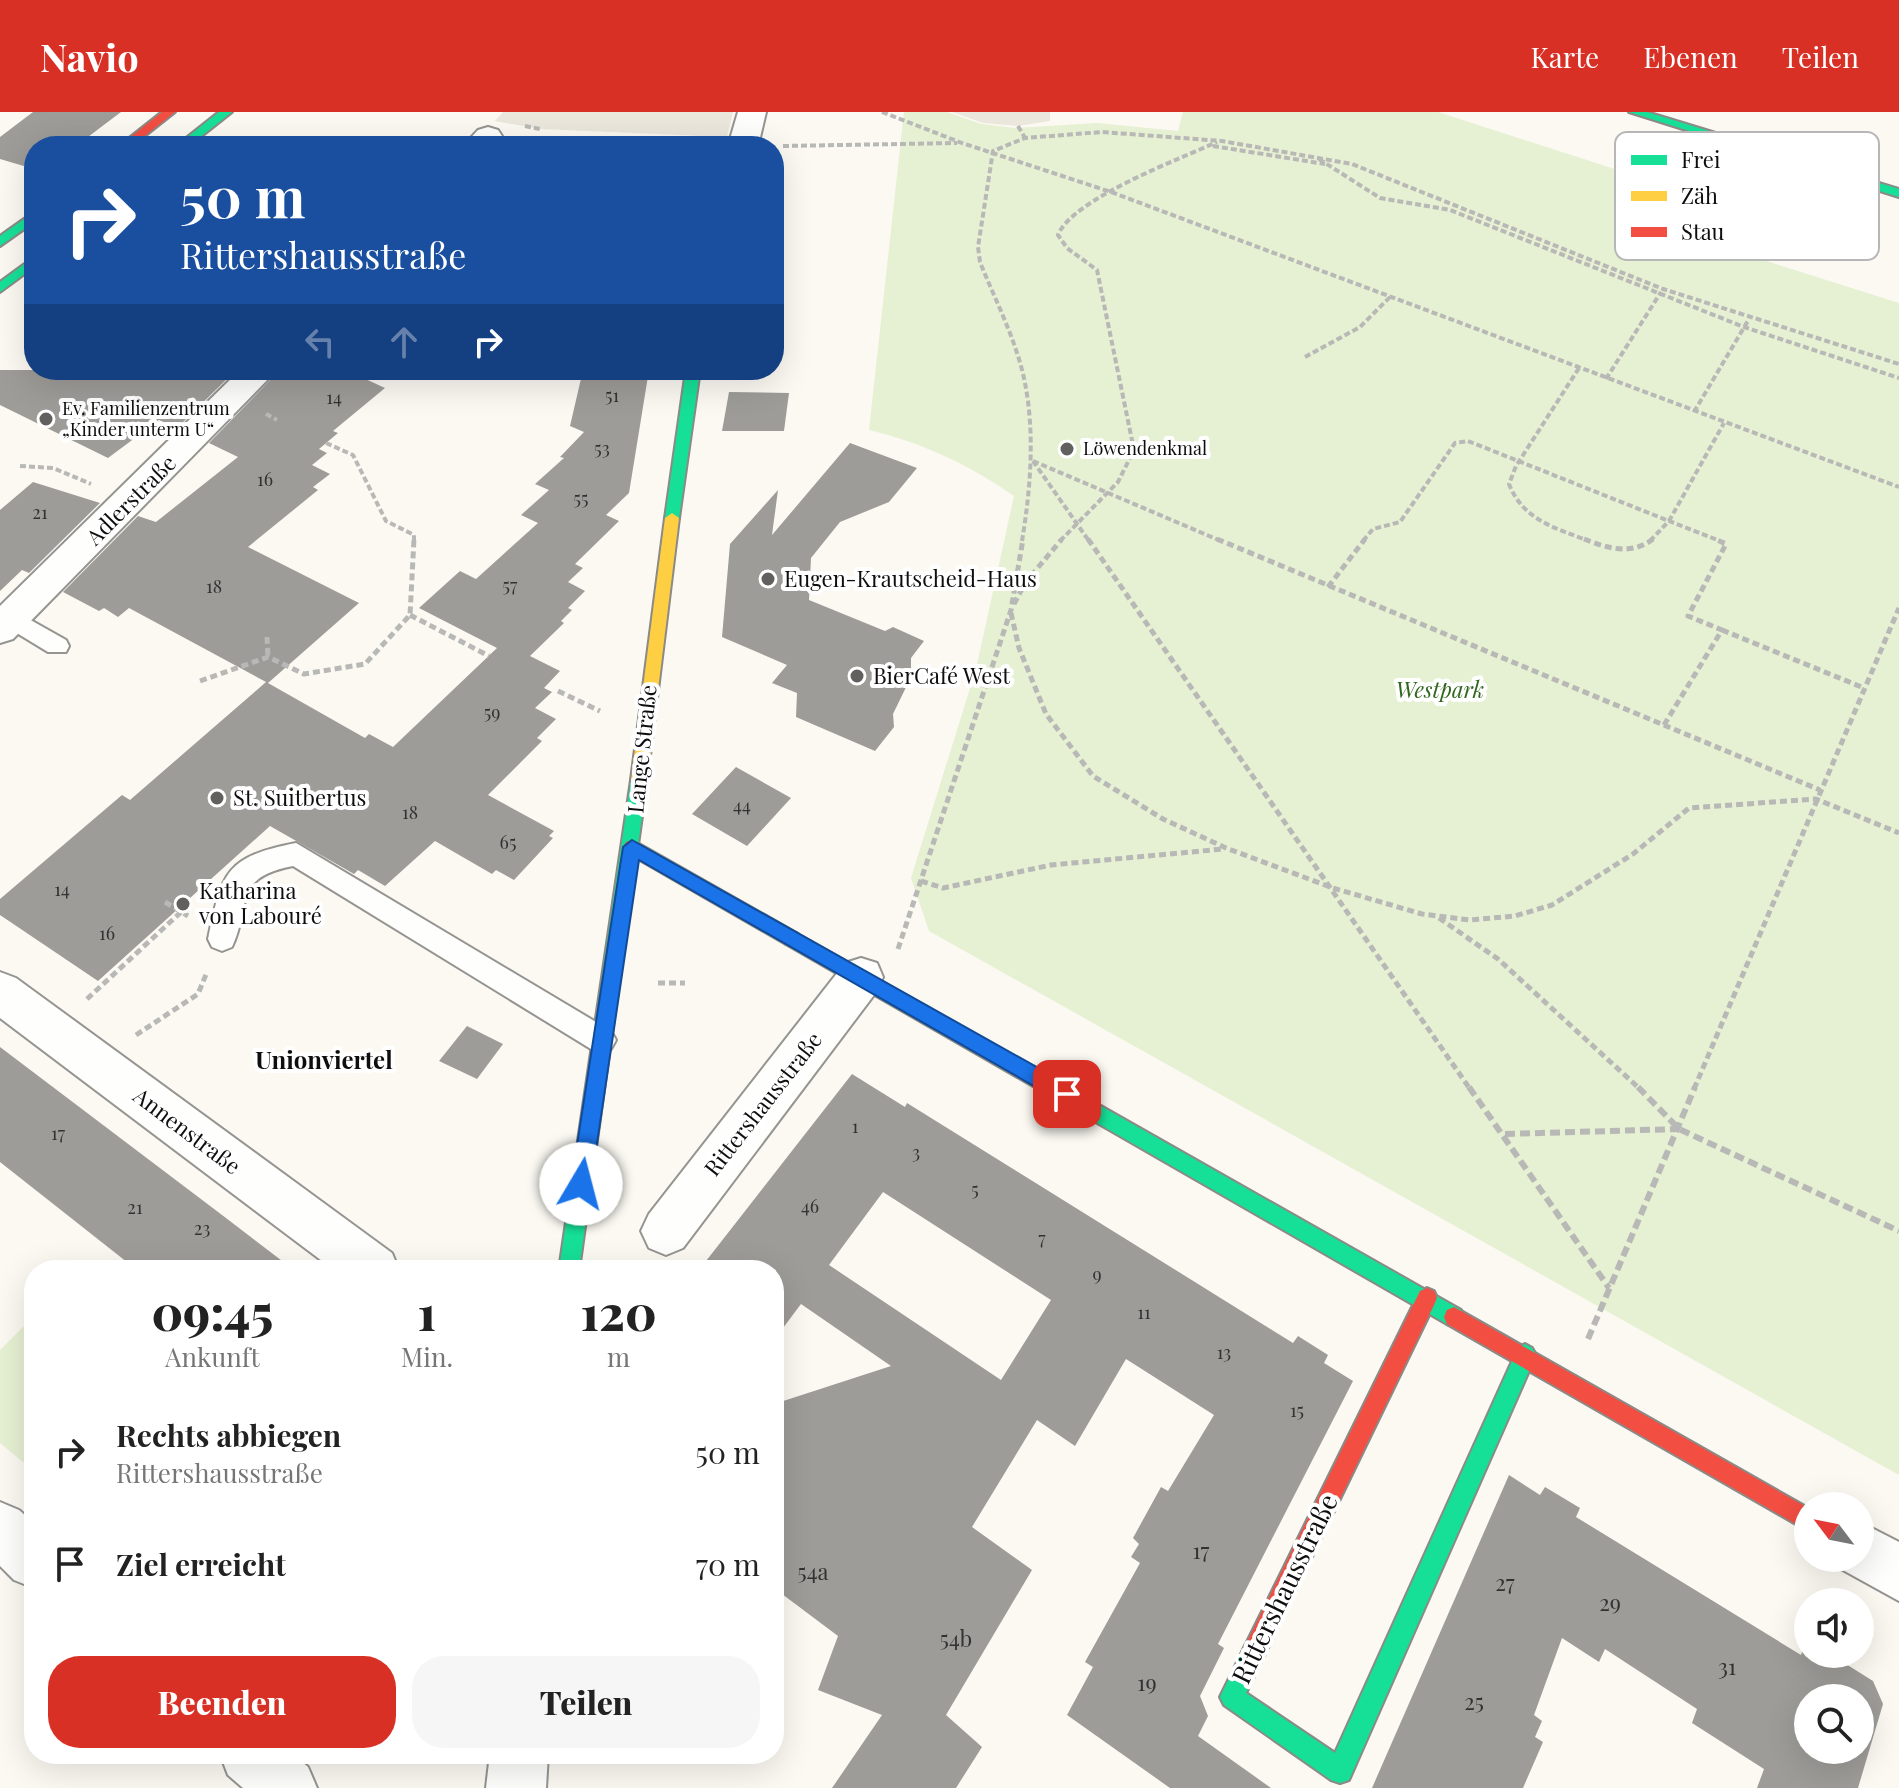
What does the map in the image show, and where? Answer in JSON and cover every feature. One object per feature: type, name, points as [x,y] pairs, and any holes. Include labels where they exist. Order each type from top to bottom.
[{"type":"street","points":[[138,136],[169,112]]},
{"type":"street","points":[[195,136],[226,112]]},
{"type":"street","points":[[746,136],[752,112]]},
{"type":"street","points":[[1635,112],[1700,132]]},
{"type":"street","points":[[1697,112],[1764,132]]},
{"type":"street","points":[[1879,187],[1899,193]]},
{"type":"street","points":[[0,242],[24,224]]},
{"type":"street","points":[[0,288],[24,269]]},
{"type":"street","name":"Adlerstraße","points":[[6,624],[250,380]]},
{"type":"street","name":"Lange Straße","points":[[570,1260],[632,847],[653,645],[692,380]]},
{"type":"street","points":[[632,847],[1427,1298],[1794,1512]]},
{"type":"street","name":"Rittershausstraße","points":[[666,1231],[872,984]]},
{"type":"street","name":"Annenstraße","points":[[0,992],[361,1260]]},
{"type":"street","name":"Rittershausstraße","points":[[1427,1298],[1232,1697],[1340,1771],[1525,1355]]},
{"type":"street","points":[[0,1529],[24,1551]]},
{"type":"street","points":[[1874,1558],[1899,1573]]},
{"type":"street","points":[[260,1764],[287,1788]]},
{"type":"street","points":[[516,1788],[518,1764]]},
{"type":"lane","points":[[6,624],[57,646]]},
{"type":"lane","points":[[222,939],[233,885],[265,860],[296,854],[601,1040]]},
{"type":"path","points":[[882,112],[962,143],[1111,192],[1899,487]]},
{"type":"path","points":[[1018,126],[1025,138]]},
{"type":"path","points":[[993,151],[1025,138],[1102,132],[1222,141],[1352,164],[1744,327],[1899,378]]},
{"type":"path","points":[[1222,141],[1111,192],[1063,222],[1058,235],[1067,248],[1097,270],[1134,450],[1118,482],[1025,583],[1011,610],[1019,648],[1046,714],[1093,776],[1163,819],[1226,848],[1333,888],[1436,915],[1470,920],[1515,916],[1552,905],[1633,854],[1689,808],[1725,803],[1816,799],[1899,833]]},
{"type":"path","points":[[784,147],[962,143]]},
{"type":"path","points":[[1208,146],[1328,165]]},
{"type":"path","points":[[872,984],[921,881],[1011,610],[1030,495],[1032,460],[1018,355],[980,262],[978,247],[993,151]]},
{"type":"path","points":[[1315,156],[1380,198],[1453,206]]},
{"type":"path","points":[[1431,204],[1661,292],[1899,364]]},
{"type":"path","points":[[1606,379],[1661,292]]},
{"type":"path","points":[[1305,357],[1360,327],[1390,297]]},
{"type":"path","points":[[1694,412],[1749,319]]},
{"type":"path","points":[[1579,368],[1518,461],[1509,484],[1520,507],[1540,520],[1610,550],[1632,550],[1655,541],[1724,423]]},
{"type":"path","points":[[1328,587],[1373,529],[1400,522],[1455,443],[1468,441],[1726,544],[1688,616],[1864,688]]},
{"type":"path","points":[[200,681],[268,657],[304,674],[365,664],[410,615],[414,535],[386,521],[353,455],[326,443]]},
{"type":"path","points":[[1032,460],[1328,587],[1820,790]]},
{"type":"path","points":[[1032,460],[1609,1288]]},
{"type":"path","points":[[20,466],[53,468],[132,500]]},
{"type":"path","points":[[1570,1381],[1899,608]]},
{"type":"path","points":[[410,615],[489,656]]},
{"type":"path","points":[[1664,725],[1722,630]]},
{"type":"path","points":[[267,637],[268,657]]},
{"type":"path","points":[[921,881],[943,888],[1051,865],[1226,848]]},
{"type":"path","points":[[86,999],[181,912]]},
{"type":"path","points":[[1436,915],[1498,959],[1606,1055],[1679,1129],[1899,1231]]},
{"type":"path","points":[[101,1067],[139,1032],[168,1017],[198,994],[222,939]]},
{"type":"path","points":[[1504,1134],[1679,1129]]},
{"type":"green space","name":"Westpark","points":[[904,112],[947,112],[981,124],[1016,128],[1097,123],[1178,131],[1183,112],[1438,112],[1615,169],[1615,260],[1763,260],[1899,303],[1899,1475],[929,931],[911,878],[976,669],[1014,496],[944,456],[869,430]]},
{"type":"green space","points":[[24,1326],[24,1463],[0,1443],[0,1350]]},
{"type":"shaded area","points":[[503,112],[733,112],[727,136],[540,129],[495,121]]},
{"type":"shaded area","points":[[952,112],[1050,112],[1050,121],[1018,126],[983,123]]},
{"type":"building","points":[[33,112],[121,112],[89,136],[24,136],[24,166],[0,159],[0,137]]},
{"type":"building","points":[[0,370],[24,370],[24,380],[226,380],[177,428],[159,420],[108,458],[0,405]]},
{"type":"building","points":[[270,380],[368,380],[385,388],[333,431],[338,433],[319,449],[327,453],[312,465],[330,474],[313,487],[318,490],[248,547],[359,603],[268,683],[365,738],[369,734],[393,747],[497,648],[419,608],[460,571],[476,579],[538,523],[521,515],[549,490],[535,484],[564,458],[560,457],[584,432],[570,426],[581,380],[647,380],[629,493],[606,515],[619,521],[575,564],[583,568],[568,582],[585,591],[568,608],[572,610],[561,621],[564,623],[530,656],[560,671],[544,688],[552,692],[535,708],[556,719],[537,738],[542,741],[488,795],[554,831],[549,836],[553,838],[514,880],[496,870],[492,874],[435,841],[385,886],[358,870],[354,874],[270,826],[98,981],[0,915],[0,899],[122,795],[130,800],[266,682],[129,608],[118,617],[104,608],[99,611],[63,592],[138,516],[156,522],[238,457],[209,443]]},
{"type":"building","points":[[729,392],[789,393],[784,431],[722,431]]},
{"type":"building","name":"Eugen-Krautscheid-Haus","points":[[850,443],[917,468],[889,502],[840,522],[811,558],[809,600],[885,631],[893,627],[924,641],[911,658],[911,677],[893,714],[894,727],[875,751],[796,717],[797,693],[772,683],[787,665],[722,637],[730,544],[778,490],[772,535]]},
{"type":"building","points":[[33,482],[100,503],[29,573],[22,570],[0,591],[0,510]]},
{"type":"building","points":[[736,767],[791,798],[747,846],[692,814]]},
{"type":"building","points":[[467,1026],[503,1044],[477,1079],[439,1061]]},
{"type":"building","points":[[0,1047],[281,1260],[124,1260],[0,1162]]},
{"type":"building","points":[[852,1074],[905,1107],[907,1103],[1293,1343],[1298,1336],[1328,1355],[1324,1363],[1353,1381],[1218,1644],[1224,1648],[1200,1696],[1208,1716],[1198,1736],[1271,1788],[1170,1788],[1067,1715],[1093,1667],[1085,1662],[1140,1563],[1131,1557],[1139,1544],[1133,1538],[1161,1487],[1168,1491],[1214,1415],[1126,1359],[1075,1446],[1037,1420],[972,1527],[1032,1570],[946,1715],[982,1747],[956,1788],[832,1788],[882,1715],[818,1690],[838,1636],[784,1596],[784,1401],[891,1366],[801,1304],[784,1327],[784,1260],[707,1260]],"holes":[[[883,1192],[1051,1300],[1001,1380],[829,1265]]]},
{"type":"building","points":[[1509,1475],[1540,1495],[1545,1487],[1580,1508],[1576,1517],[1794,1651],[1794,1668],[1852,1668],[1873,1681],[1883,1704],[1874,1734],[1874,1684],[1794,1684],[1794,1764],[1865,1764],[1858,1788],[1757,1788],[1764,1769],[1692,1723],[1697,1709],[1605,1649],[1599,1662],[1562,1638],[1534,1715],[1542,1721],[1535,1737],[1543,1742],[1523,1788],[1372,1788]]},
{"type":"traffic: fast","points":[[195,136],[226,112]]},
{"type":"traffic: fast","points":[[1635,112],[1700,132]]},
{"type":"traffic: fast","points":[[1879,187],[1899,193]]},
{"type":"traffic: fast","points":[[0,242],[24,224]]},
{"type":"traffic: fast","points":[[0,288],[24,269]]},
{"type":"traffic: fast","points":[[672,518],[692,380]]},
{"type":"traffic: fast","points":[[570,1260],[639,780]]},
{"type":"traffic: fast","points":[[792,939],[1454,1317]]},
{"type":"traffic: fast","points":[[1254,1652],[1232,1697],[1340,1771],[1525,1355]]},
{"type":"traffic: slow","points":[[639,780],[672,518]]},
{"type":"traffic: jam","points":[[138,136],[169,112]]},
{"type":"traffic: jam","points":[[632,847],[792,939]]},
{"type":"traffic: jam","points":[[1254,1652],[1427,1298]]},
{"type":"traffic: jam","points":[[1454,1317],[1794,1512]]},
{"type":"place","name":"Ev. Familienzentrum „Kinder unterm U“","points":[[46,419]]},
{"type":"place","name":"Löwendenkmal","points":[[1067,449]]},
{"type":"place","name":"Eugen-Krautscheid-Haus","points":[[768,579]]},
{"type":"place","name":"BierCafé West","points":[[857,676]]},
{"type":"place","name":"St. Suitbertus","points":[[217,798]]},
{"type":"place","name":"Katharina von Labouré","points":[[183,904]]},
{"type":"district","name":"Unionviertel","points":[[324,1061]]},
{"type":"route","points":[[581,1184],[632,847],[1067,1094]]}]
